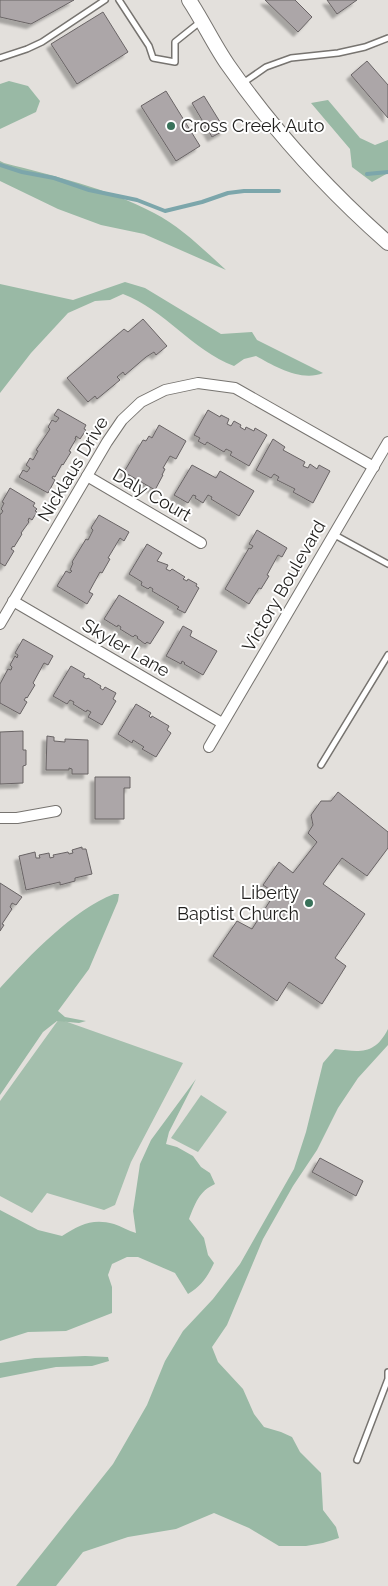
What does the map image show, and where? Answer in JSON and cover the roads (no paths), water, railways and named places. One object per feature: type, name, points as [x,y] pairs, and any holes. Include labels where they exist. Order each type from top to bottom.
[{"type":"main road","points":[[189,0],[227,63],[297,153],[321,180],[388,243]]},
{"type":"street","name":"Nicklaus Drive","points":[[0,624],[107,442],[122,420],[141,402],[165,390],[198,382],[235,388],[374,467]]},
{"type":"street","name":"Victory Boulevard","points":[[209,747],[388,442]]},
{"type":"street","name":"Daly Court","points":[[87,476],[201,543]]},
{"type":"street","name":"Skyler Lane","points":[[13,602],[222,723]]},
{"type":"street","points":[[0,818],[17,818],[56,811]]},
{"type":"lane","points":[[0,58],[42,42],[105,0]]},
{"type":"lane","points":[[119,0],[149,46],[152,58],[175,62],[175,42],[202,21]]},
{"type":"lane","points":[[242,84],[266,67],[291,58],[338,53],[365,47],[388,38]]},
{"type":"lane","points":[[333,534],[388,564]]},
{"type":"lane","points":[[321,765],[388,655]]},
{"type":"lane","points":[[357,1460],[388,1379],[388,1372]]},
{"type":"waterway","points":[[0,165],[22,172],[54,178],[89,190],[137,200],[165,211],[202,202],[228,193],[279,191]]},
{"type":"waterway","points":[[367,174],[388,172]]},
{"type":"place","name":"Cross Creek Auto","points":[[171,126]]},
{"type":"place","name":"Liberty Baptist Church","points":[[309,903]]}]
